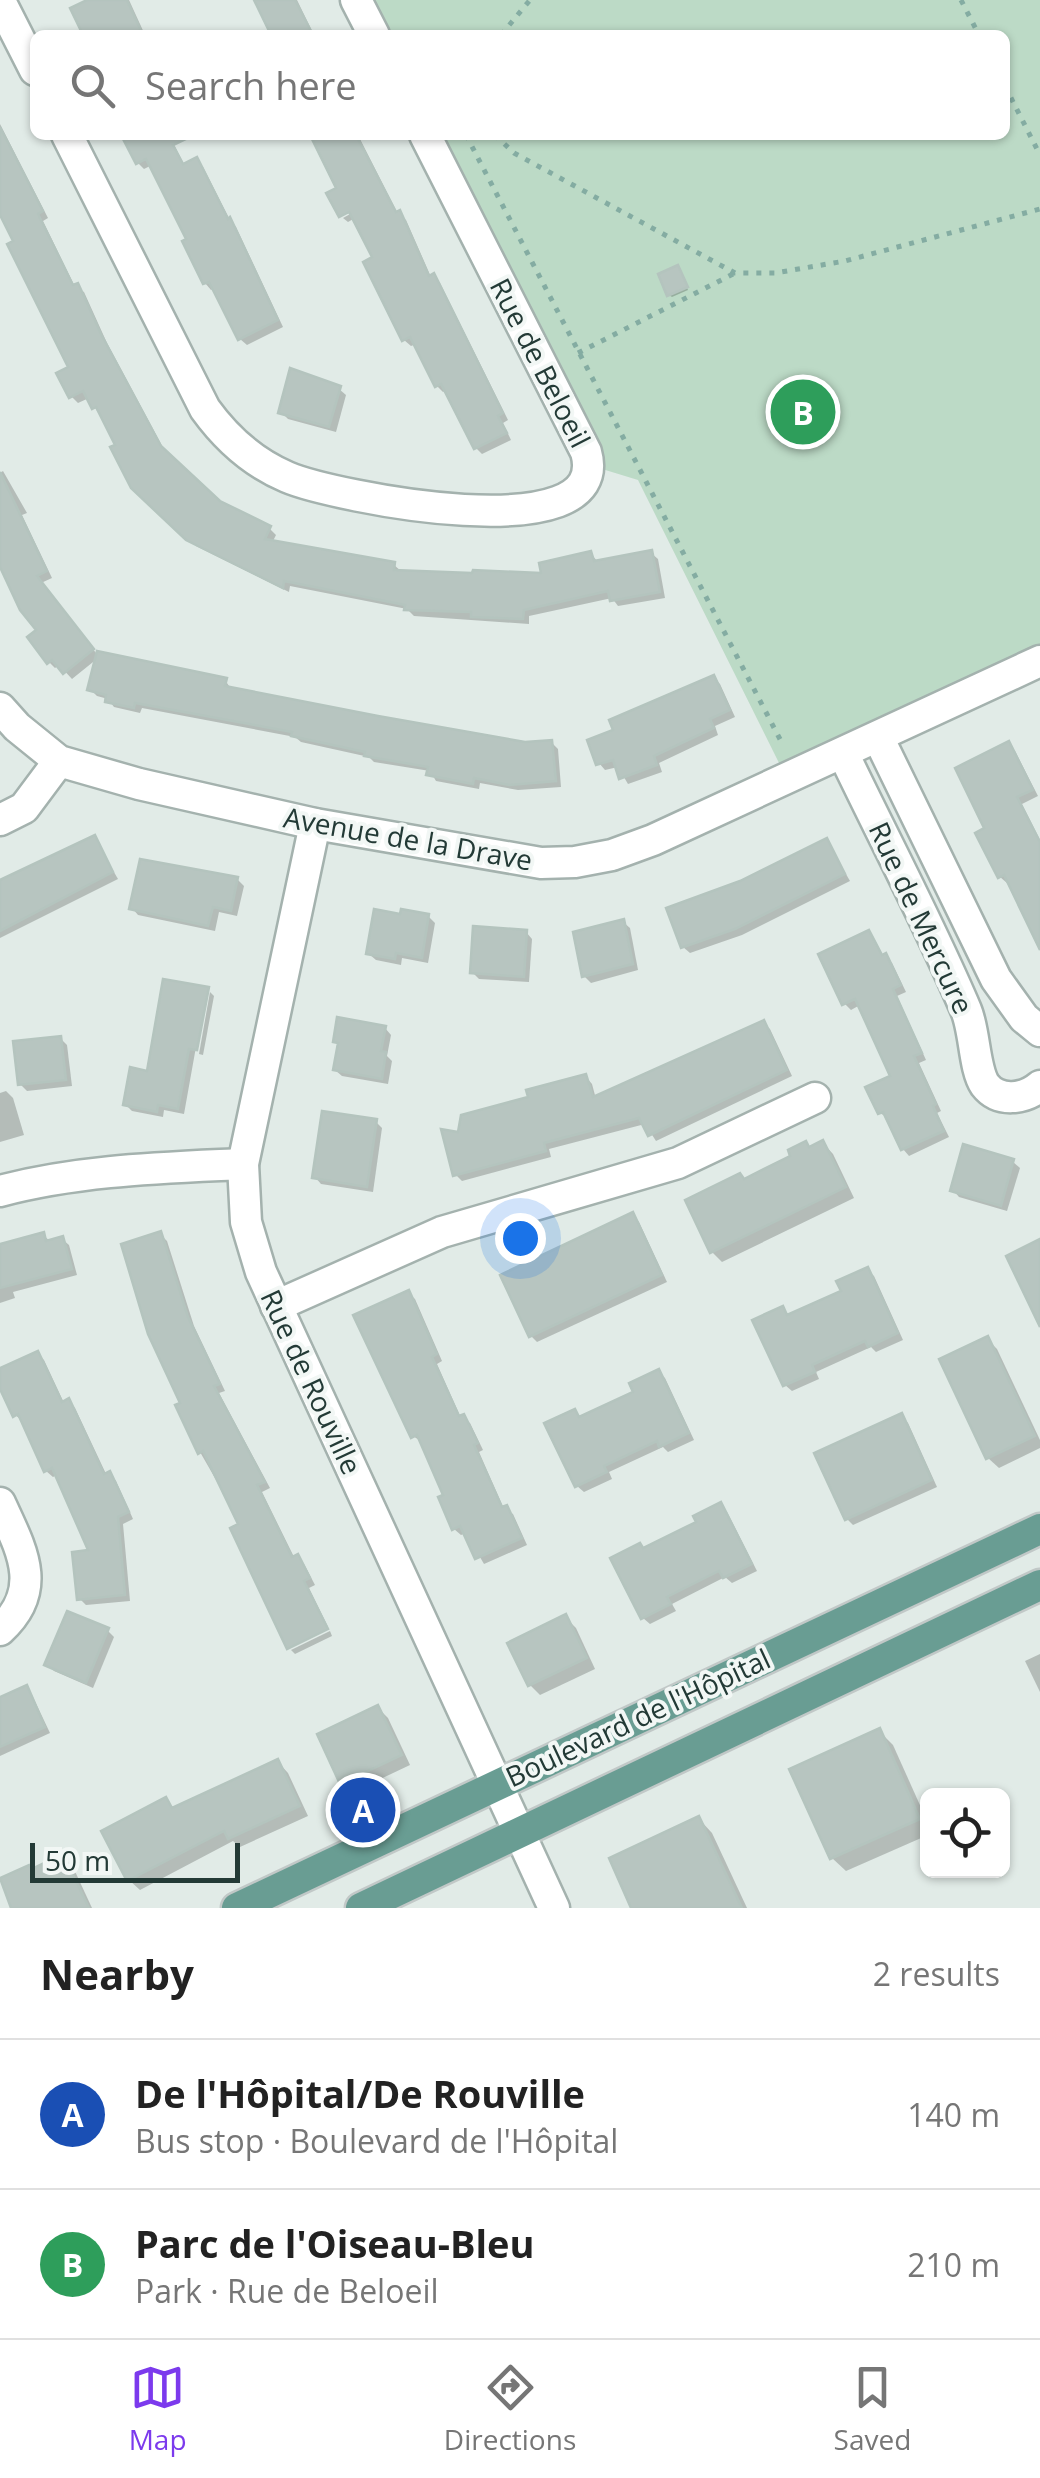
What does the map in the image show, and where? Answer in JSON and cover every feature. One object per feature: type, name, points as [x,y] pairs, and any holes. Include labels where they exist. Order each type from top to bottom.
[{"type":"main road","name":"Boulevard de l'Hôpital","points":[[237,1908],[1040,1529]]},
{"type":"main road","name":"Boulevard de l'Hôpital","points":[[361,1908],[1040,1585]]},
{"type":"street","points":[[356,0],[371,30]]},
{"type":"street","points":[[0,1],[30,60]]},
{"type":"street","name":"Rue de Beloeil","points":[[70,140],[205,409],[220,430],[250,455],[313,488],[433,508],[489,512],[544,504],[577,490],[586,479],[586,452],[428,140]]},
{"type":"street","name":"Avenue de la Drave","points":[[0,708],[17,728],[59,761],[139,784],[316,824],[541,864],[612,855],[653,840],[1040,661]]},
{"type":"street","name":"Rue de Mercure","points":[[878,737],[996,980],[1024,1018],[1040,1031]]},
{"type":"street","name":"Rue de Mercure","points":[[843,754],[971,1021],[985,1084],[998,1095],[1013,1098],[1032,1093],[1040,1086]]},
{"type":"street","points":[[0,820],[24,808],[59,761]]},
{"type":"street","name":"Rue de Rouville","points":[[316,824],[243,1164],[243,1195],[252,1248],[554,1908]]},
{"type":"street","points":[[276,1306],[442,1232],[678,1163],[815,1098]]},
{"type":"street","points":[[0,1191],[104,1171],[243,1164]]},
{"type":"street","points":[[0,1503],[18,1542],[27,1580],[24,1598],[0,1630]]},
{"type":"path","points":[[505,30],[530,0]]},
{"type":"path","points":[[961,0],[976,30]]},
{"type":"path","points":[[1010,96],[1040,155]]},
{"type":"path","points":[[469,140],[782,746]]},
{"type":"path","points":[[500,140],[514,153],[735,273]]},
{"type":"path","points":[[578,353],[735,273],[775,273],[845,262],[1040,209]]},
{"type":"green space","points":[[356,0],[1040,0],[1040,661],[787,779],[638,480],[589,465],[427,140],[1010,140],[1010,30],[371,30]]},
{"type":"building","points":[[87,0],[127,0],[141,30],[81,30],[70,8]]},
{"type":"building","points":[[254,0],[295,0],[310,30],[269,30]]},
{"type":"building","points":[[0,127],[43,211],[38,214],[73,285],[78,283],[161,446],[220,501],[271,526],[265,539],[395,562],[394,570],[472,573],[541,573],[539,563],[591,551],[594,561],[652,550],[660,592],[610,601],[608,591],[524,610],[523,619],[471,617],[471,612],[404,610],[405,605],[284,581],[283,588],[186,540],[131,488],[110,447],[115,445],[96,407],[92,409],[83,391],[69,398],[56,373],[68,367],[7,244],[13,241],[0,215]]},
{"type":"building","points":[[124,140],[184,140],[173,145],[183,164],[197,157],[278,320],[238,340],[209,282],[203,284],[182,241],[186,239],[146,159],[136,164]]},
{"type":"building","points":[[312,140],[359,140],[396,212],[400,210],[429,276],[434,273],[503,413],[498,416],[507,433],[474,449],[441,384],[435,387],[410,337],[402,341],[363,262],[372,257],[349,212],[339,217],[326,193],[336,188]]},
{"type":"building","points":[[678,265],[688,287],[667,296],[658,274]]},
{"type":"building","points":[[290,368],[341,386],[329,427],[278,413]]},
{"type":"building","points":[[0,472],[47,571],[37,576],[94,649],[63,674],[52,660],[47,664],[27,637],[36,630],[20,610],[0,567]]},
{"type":"building","points":[[97,651],[227,678],[225,686],[378,716],[525,742],[552,740],[556,781],[509,785],[474,778],[473,784],[426,775],[428,767],[364,756],[365,752],[291,736],[292,732],[135,703],[134,708],[105,702],[106,695],[87,690]]},
{"type":"building","points":[[714,675],[730,710],[710,719],[714,728],[654,756],[657,765],[619,779],[613,760],[596,765],[587,740],[613,730],[609,720]]},
{"type":"building","points":[[1009,741],[1033,790],[1017,797],[1040,842],[1040,950],[1004,875],[998,878],[975,833],[984,828],[955,768]]},
{"type":"building","points":[[95,835],[113,872],[0,931],[0,880]]},
{"type":"building","points":[[827,838],[845,874],[735,929],[681,948],[666,908],[740,881]]},
{"type":"building","points":[[140,859],[238,877],[231,911],[213,907],[208,926],[129,909]]},
{"type":"building","points":[[374,909],[429,914],[422,958],[396,953],[395,959],[366,954]]},
{"type":"building","points":[[624,919],[633,964],[582,977],[573,932]]},
{"type":"building","points":[[473,926],[527,930],[524,977],[470,973]]},
{"type":"building","points":[[869,930],[882,955],[886,953],[901,985],[893,989],[922,1053],[914,1056],[944,1131],[901,1150],[883,1112],[878,1114],[865,1087],[890,1076],[855,999],[842,1005],[818,954]]},
{"type":"building","points":[[163,979],[209,987],[197,1050],[189,1049],[178,1109],[158,1105],[157,1112],[123,1105],[130,1067],[147,1071]]},
{"type":"building","points":[[337,1017],[386,1026],[381,1051],[386,1052],[382,1079],[333,1070]]},
{"type":"building","points":[[764,1020],[787,1070],[648,1136],[639,1118],[544,1143],[546,1151],[453,1176],[441,1129],[458,1132],[461,1115],[528,1097],[526,1090],[586,1074],[593,1097]]},
{"type":"building","points":[[61,1036],[66,1080],[18,1085],[13,1041]]},
{"type":"building","points":[[322,1111],[377,1119],[367,1187],[312,1178]]},
{"type":"building","points":[[823,1140],[846,1187],[710,1253],[685,1200],[740,1173],[744,1179],[790,1156],[788,1150],[806,1141],[809,1147]]},
{"type":"building","points":[[963,1144],[1014,1159],[1001,1206],[950,1191]]},
{"type":"building","points":[[633,1212],[662,1275],[529,1337],[500,1275]]},
{"type":"building","points":[[161,1231],[188,1317],[220,1384],[214,1386],[265,1482],[257,1485],[292,1557],[298,1554],[310,1578],[304,1581],[328,1629],[287,1649],[230,1528],[238,1524],[203,1451],[198,1454],[148,1334],[121,1244]]},
{"type":"building","points":[[44,1232],[46,1241],[63,1236],[72,1269],[0,1288],[0,1244]]},
{"type":"building","points":[[1040,1239],[1040,1327],[1006,1256]]},
{"type":"building","points":[[868,1267],[898,1333],[868,1347],[865,1341],[812,1365],[815,1372],[783,1386],[752,1320],[783,1306],[787,1315],[841,1291],[836,1281]]},
{"type":"building","points":[[409,1290],[437,1354],[432,1357],[459,1416],[464,1414],[478,1443],[474,1445],[502,1507],[507,1505],[522,1538],[475,1559],[460,1526],[452,1530],[438,1497],[443,1495],[417,1435],[411,1438],[353,1315]]},
{"type":"building","points":[[988,1336],[1035,1436],[986,1459],[939,1359]]},
{"type":"building","points":[[38,1351],[62,1402],[69,1398],[104,1474],[110,1471],[129,1512],[118,1517],[125,1595],[77,1600],[72,1552],[88,1550],[52,1468],[44,1472],[18,1414],[13,1417],[0,1389],[0,1368]]},
{"type":"building","points":[[659,1369],[689,1433],[659,1447],[657,1441],[604,1466],[607,1472],[575,1487],[544,1423],[575,1409],[579,1417],[633,1392],[629,1383]]},
{"type":"building","points":[[902,1413],[932,1480],[845,1520],[814,1453]]},
{"type":"building","points":[[721,1502],[752,1564],[723,1578],[719,1571],[667,1597],[671,1604],[641,1619],[610,1558],[640,1543],[643,1548],[696,1522],[693,1516]]},
{"type":"building","points":[[67,1611],[109,1628],[86,1683],[44,1665]]},
{"type":"building","points":[[566,1614],[587,1658],[528,1686],[507,1643]]},
{"type":"building","points":[[27,1685],[45,1727],[0,1747],[0,1697]]},
{"type":"building","points":[[378,1705],[402,1755],[340,1784],[317,1734]]},
{"type":"building","points":[[880,1728],[920,1819],[830,1859],[789,1769]]},
{"type":"building","points":[[278,1759],[300,1806],[228,1839],[224,1831],[127,1881],[101,1831],[166,1797],[172,1808]]},
{"type":"building","points":[[699,1816],[742,1908],[631,1908],[609,1858]]},
{"type":"building","points":[[63,1854],[89,1908],[11,1908],[0,1878]]},
{"type":"place","name":"Parc de l'Oiseau-Bleu","points":[[803,412]]},
{"type":"place","name":"De l'Hôpital/De Rouville","points":[[363,1810]]}]
